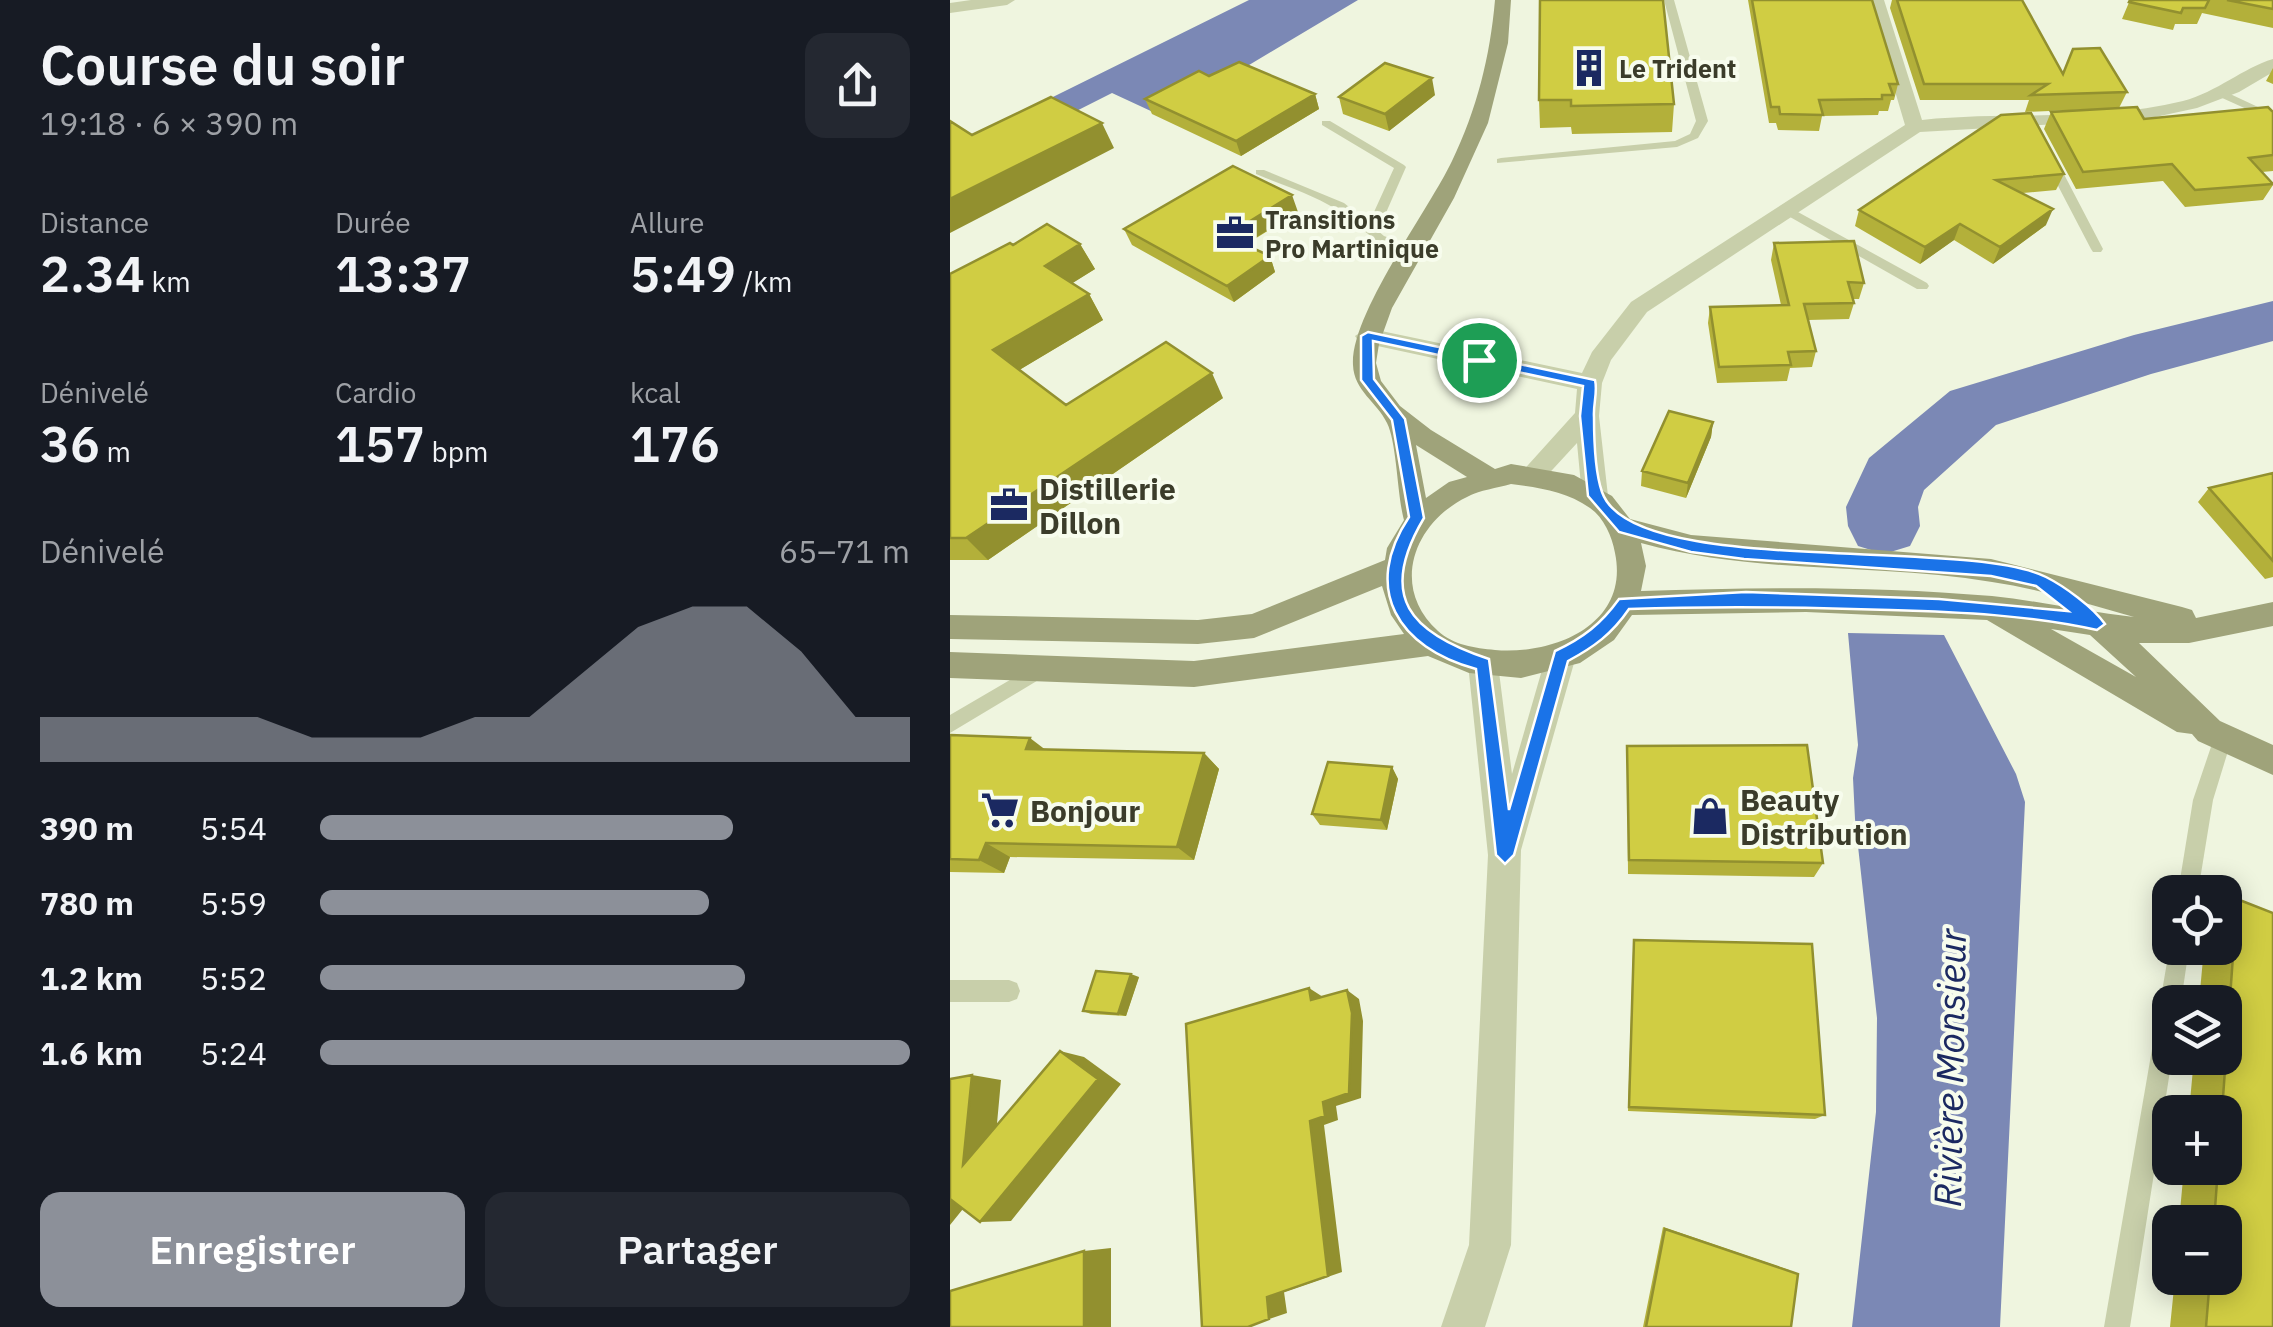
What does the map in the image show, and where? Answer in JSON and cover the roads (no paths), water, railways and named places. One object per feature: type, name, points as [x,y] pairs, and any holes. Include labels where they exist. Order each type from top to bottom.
[{"type":"main road","points":[[1489,478],[1398,419],[1367,380],[1368,336],[1482,123],[1499,66],[1502,0]]},
{"type":"main road","points":[[1398,419],[1416,518]]},
{"type":"main road","points":[[1533,474],[1566,482],[1595,496],[1624,528],[1633,552],[1633,577],[1624,603],[1609,625],[1588,643],[1561,656],[1522,666],[1483,664],[1454,656],[1430,643],[1408,621],[1396,596],[1394,569],[1400,542],[1416,518],[1437,500],[1489,478],[1533,474]]},
{"type":"main road","points":[[1624,528],[1691,546],[1991,570],[2215,628]]},
{"type":"main road","points":[[950,627],[1198,632],[1254,626],[1394,569]]},
{"type":"main road","points":[[2040,581],[2097,624],[2216,734]]},
{"type":"main road","points":[[1624,603],[1746,598],[1939,605],[2052,614],[2162,632],[2215,628],[2273,614]]},
{"type":"main road","points":[[1990,608],[2169,713],[2273,760]]},
{"type":"main road","points":[[950,664],[1194,674],[1430,643]]},
{"type":"street","points":[[959,5],[1007,0]]},
{"type":"street","points":[[1876,0],[1915,127]]},
{"type":"street","points":[[1595,496],[1587,416],[1590,383],[1600,358],[1639,307],[1915,127],[1954,121],[2033,127],[2145,116],[2224,95],[2273,64]]},
{"type":"street","points":[[1368,336],[1590,383]]},
{"type":"street","points":[[1533,474],[1587,416]]},
{"type":"street","points":[[1505,855],[1561,656]]},
{"type":"street","points":[[1463,1327],[1490,1245],[1505,855],[1483,664]]},
{"type":"lane","points":[[1501,162],[1677,144],[1694,136],[1702,121],[1669,0]]},
{"type":"lane","points":[[2224,95],[2273,118]]},
{"type":"lane","points":[[1326,123],[1400,167],[1371,232]]},
{"type":"lane","points":[[2046,151],[2097,249]]},
{"type":"lane","points":[[1260,172],[1340,206],[1389,244],[1412,251]]},
{"type":"lane","points":[[1787,210],[1922,286]]},
{"type":"lane","points":[[950,725],[1044,668]]},
{"type":"lane","points":[[2191,875],[2216,734]]},
{"type":"lane","points":[[2117,1327],[2176,965]]},
{"type":"lane","points":[[950,991],[1009,991]]},
{"type":"water","points":[[1249,0],[1358,0],[1209,89],[1153,112],[1112,93],[1017,141],[992,127]]},
{"type":"water","points":[[1848,633],[1944,635],[2016,774],[2025,802],[2000,1327],[1852,1327],[1876,1112],[1877,1018],[1855,819],[1853,778],[1858,745]]},
{"type":"waterway","name":"Rivière Monsieur","points":[[1884,526],[1882,507],[1894,476],[1973,408],[2134,357],[2273,321]]},
{"type":"place","name":"Le Trident","points":[[1589,68]]},
{"type":"place","name":"Transitions Pro Martinique","points":[[1235,233]]},
{"type":"place","name":"Distillerie Dillon","points":[[1009,505]]},
{"type":"place","name":"Bonjour","points":[[1000,810]]},
{"type":"place","name":"Beauty Distribution","points":[[1710,816]]}]
